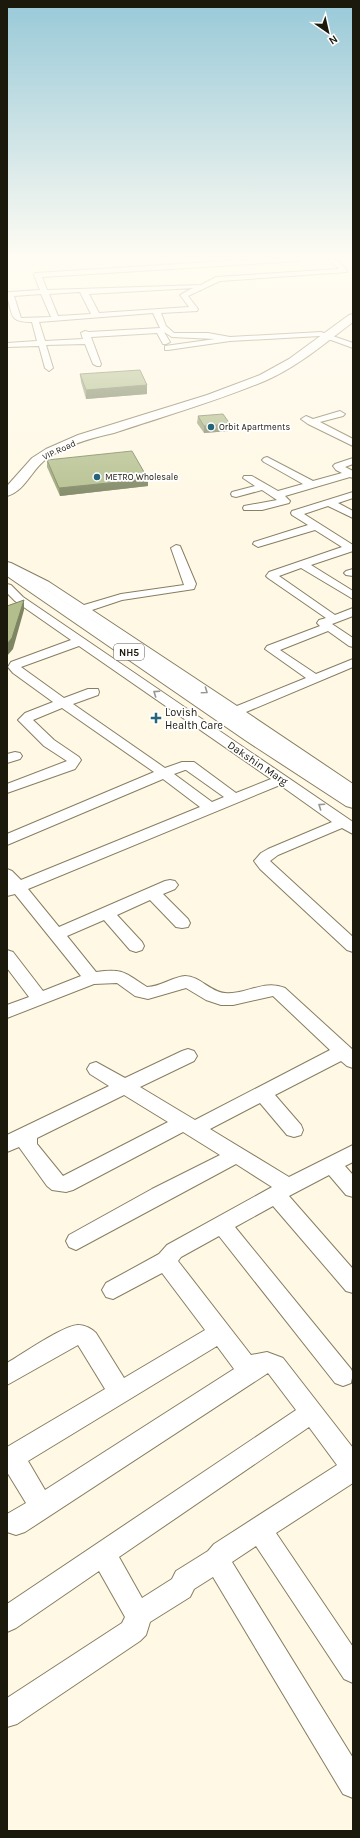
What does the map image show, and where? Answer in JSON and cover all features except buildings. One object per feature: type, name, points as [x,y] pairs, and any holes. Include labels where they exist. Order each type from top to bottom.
[{"type":"highway","name":"Dakshin Marg","points":[[7,569],[248,738],[353,802]]},
{"type":"highway","name":"NH5","points":[[7,581],[248,738],[350,821]]},
{"type":"main road","name":"VIP Road","points":[[7,492],[16,488],[37,460],[48,453],[100,432],[110,430],[244,385],[282,369],[287,361],[311,345]]},
{"type":"street","points":[[42,345],[49,368]]},
{"type":"street","points":[[90,345],[97,364]]},
{"type":"street","points":[[340,414],[308,421],[353,443]]},
{"type":"street","points":[[338,436],[353,432]]},
{"type":"street","points":[[267,460],[312,485]]},
{"type":"street","points":[[352,475],[338,466],[353,461]]},
{"type":"street","points":[[248,508],[262,507],[312,485],[352,475]]},
{"type":"street","points":[[248,478],[301,511]]},
{"type":"street","points":[[236,494],[264,487]]},
{"type":"street","points":[[352,547],[296,513],[353,495]]},
{"type":"street","points":[[329,502],[353,515]]},
{"type":"street","points":[[258,544],[317,526]]},
{"type":"street","points":[[351,641],[272,576],[276,573],[352,547]]},
{"type":"street","points":[[82,609],[121,597],[190,587],[176,548]]},
{"type":"street","points":[[301,564],[353,596]]},
{"type":"street","points":[[7,565],[45,584],[353,790]]},
{"type":"street","name":"Dakshin Marg","points":[[7,587],[19,599],[282,780],[350,821]]},
{"type":"street","points":[[328,621],[323,623],[353,612]]},
{"type":"street","points":[[316,679],[271,649],[328,621]]},
{"type":"street","points":[[11,664],[80,641]]},
{"type":"street","points":[[11,664],[63,703],[164,773],[210,808]]},
{"type":"street","points":[[235,712],[353,664]]},
{"type":"street","points":[[25,720],[30,716],[93,692]]},
{"type":"street","points":[[7,789],[70,766],[73,763],[72,758],[49,743],[15,711]]},
{"type":"street","points":[[8,839],[182,766],[189,765],[234,798]]},
{"type":"street","points":[[12,889],[234,798],[282,780]]},
{"type":"street","points":[[350,821],[273,852],[266,856],[262,861],[265,866],[353,946]]},
{"type":"street","points":[[7,874],[12,889],[58,934],[92,978]]},
{"type":"street","points":[[58,934],[170,885]]},
{"type":"street","points":[[152,893],[182,923]]},
{"type":"street","points":[[106,913],[136,946]]},
{"type":"street","points":[[7,956],[40,999]]},
{"type":"street","points":[[7,1012],[92,978],[118,977],[127,980],[143,992],[148,993],[187,982],[193,984],[211,996],[222,1000],[274,990],[279,992],[348,1056],[188,1126],[66,1184],[59,1184],[54,1180],[28,1146],[27,1134]]},
{"type":"street","points":[[7,1144],[188,1056]]},
{"type":"street","points":[[96,1069],[237,1155],[282,1191],[353,1284]]},
{"type":"street","points":[[262,1093],[294,1130]]},
{"type":"street","points":[[113,1290],[166,1260],[174,1251],[221,1224],[332,1165],[353,1152]]},
{"type":"street","points":[[76,1241],[159,1195],[237,1155]]},
{"type":"street","points":[[332,1165],[353,1189]]},
{"type":"street","points":[[221,1224],[343,1376]]},
{"type":"street","points":[[138,1615],[181,1588],[185,1580],[217,1560],[223,1552],[260,1530],[353,1468],[275,1365],[266,1361],[254,1366],[248,1366],[243,1363],[168,1265],[166,1260]]},
{"type":"street","points":[[42,1507],[10,1459],[220,1332]]},
{"type":"street","points":[[7,1375],[73,1336],[80,1334],[88,1340],[120,1392]]},
{"type":"street","points":[[16,1523],[266,1361]]},
{"type":"street","points":[[7,1619],[102,1553],[312,1412]]},
{"type":"street","points":[[260,1530],[353,1670]]},
{"type":"street","points":[[7,1714],[131,1632],[137,1626],[139,1621],[138,1615],[102,1553]]},
{"type":"street","points":[[217,1560],[353,1784]]},
{"type":"place","name":"Orbit Apartments","points":[[211,427]]},
{"type":"place","name":"METRO Wholesale","points":[[97,477]]},
{"type":"place","name":"Lovish Health Care","points":[[156,718]]}]
